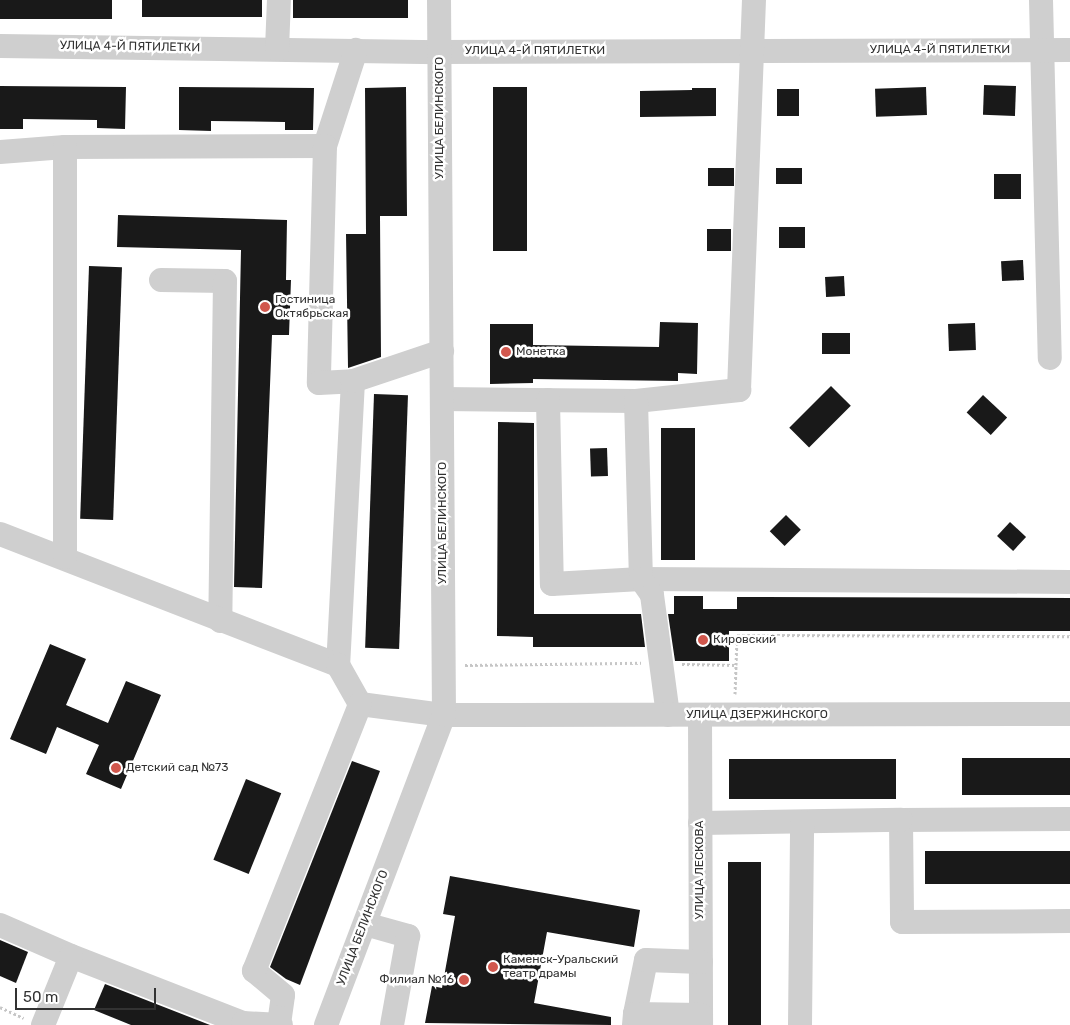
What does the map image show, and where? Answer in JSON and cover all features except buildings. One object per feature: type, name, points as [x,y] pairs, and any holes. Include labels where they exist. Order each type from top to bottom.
[{"type":"street","points":[[278,50],[279,0]]},
{"type":"street","name":"УЛИЦА БЕЛИНСКОГО","points":[[326,1025],[444,715],[439,0]]},
{"type":"street","points":[[442,399],[636,401],[739,390],[754,51],[754,0]]},
{"type":"street","points":[[1041,0],[1050,358]]},
{"type":"street","name":"УЛИЦА 4-Й ПЯТИЛЕТКИ","points":[[0,46],[439,52],[1070,50]]},
{"type":"street","points":[[356,50],[325,146],[319,383],[353,381],[442,351]]},
{"type":"street","points":[[0,152],[65,147],[325,146]]},
{"type":"street","points":[[65,147],[65,557]]},
{"type":"street","points":[[161,280],[225,281],[220,621]]},
{"type":"street","points":[[0,925],[72,956],[243,1023],[280,1025],[283,995],[254,971],[360,704],[338,666],[353,381]]},
{"type":"street","points":[[548,400],[552,584],[641,579],[1070,582]]},
{"type":"street","points":[[636,401],[641,579],[652,595],[668,715]]},
{"type":"street","points":[[0,534],[65,557],[220,621],[338,666]]},
{"type":"street","name":"УЛИЦА ДЗЕРЖИНСКОГО","points":[[360,704],[444,715],[1070,714]]},
{"type":"street","name":"УЛИЦА ЛЕСКОВА","points":[[700,715],[701,1020]]},
{"type":"street","points":[[700,823],[1070,819]]},
{"type":"street","points":[[901,820],[902,922],[1070,921]]},
{"type":"street","points":[[800,1025],[802,822]]},
{"type":"street","points":[[364,924],[408,936],[392,1025]]},
{"type":"street","points":[[38,1023],[72,956]]},
{"type":"street","points":[[701,962],[646,960],[634,1019],[701,1020]]},
{"type":"path","points":[[735,698],[737,635],[1070,636]]},
{"type":"path","points":[[444,665],[661,663],[736,665]]},
{"type":"path","points":[[0,1007],[38,1023]]},
{"type":"place","name":"Гостиница Октябрьская","points":[[265,307]]},
{"type":"place","name":"Монетка","points":[[506,352]]},
{"type":"place","name":"Кировский","points":[[703,640]]},
{"type":"place","name":"Детский сад №73","points":[[116,768]]},
{"type":"place","name":"Каменск-Уральский театр драмы","points":[[493,967]]},
{"type":"place","name":"Филиал №16","points":[[464,980]]}]
